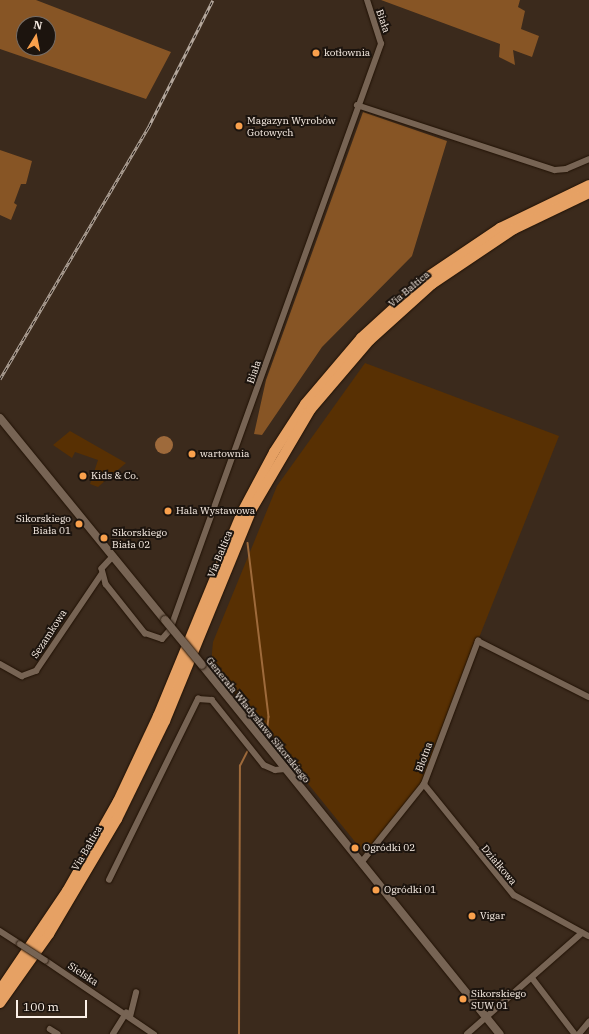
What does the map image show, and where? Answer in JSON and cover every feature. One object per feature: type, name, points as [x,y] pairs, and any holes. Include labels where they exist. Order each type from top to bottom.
[{"type":"highway","name":"Via Baltica","points":[[0,990],[67,891],[115,806],[158,716],[242,512],[274,452],[305,404],[361,338],[435,272],[500,228],[589,185]]},
{"type":"highway","name":"Via Baltica","points":[[0,1003],[56,922],[117,819],[165,721],[252,509],[311,409],[364,346],[432,284],[514,229],[589,193]]},
{"type":"street","name":"Biała","points":[[101,575],[145,633],[156,639],[166,636],[381,44],[367,0]]},
{"type":"street","points":[[358,105],[556,170],[566,169],[589,159]]},
{"type":"street","name":"Generała Władysława Sikorskiego","points":[[0,418],[500,1034]]},
{"type":"street","points":[[101,575],[105,563],[113,557]]},
{"type":"street","name":"Sezamkowa","points":[[0,664],[22,676],[36,671],[101,575]]},
{"type":"street","name":"Błotna","points":[[361,863],[424,784],[478,641],[589,697]]},
{"type":"street","points":[[109,880],[198,699],[212,700],[264,765],[270,769],[285,769]]},
{"type":"street","name":"Działkowa","points":[[424,784],[514,895],[589,936]]},
{"type":"street","name":"Sielska","points":[[0,931],[128,1015],[154,1034]]},
{"type":"street","points":[[467,1034],[485,1016],[533,979],[582,933]]},
{"type":"street","points":[[533,979],[575,1034]]},
{"type":"street","points":[[113,1034],[128,1015],[136,992]]},
{"type":"street","points":[[579,1034],[589,1022]]},
{"type":"street","points":[[50,1029],[58,1034]]},
{"type":"shaded area","points":[[0,0],[36,0],[171,52],[146,99],[20,56],[56,56],[56,16],[16,16],[16,54],[0,49]]},
{"type":"shaded area","points":[[381,0],[520,0],[518,7],[525,11],[521,29],[539,36],[532,57],[513,50],[515,65],[499,57],[500,44]]},
{"type":"shaded area","points":[[363,112],[447,141],[412,256],[322,347],[262,435],[254,434],[266,380]]},
{"type":"shaded area","points":[[0,150],[32,161],[26,184],[21,184],[14,203],[17,205],[11,220],[0,215]]},
{"type":"shaded area","points":[[365,363],[559,436],[421,784],[365,854],[211,664],[213,642],[277,486]]},
{"type":"shaded area","points":[[70,431],[126,463],[98,487],[90,484],[98,460],[75,452],[72,458],[53,445]]},
{"type":"shaded area","points":[[164,436],[170,439],[173,445],[170,451],[164,454],[158,451],[155,445],[158,439]]},
{"type":"waterway","points":[[248,543],[269,717],[268,727]]},
{"type":"waterway","points":[[239,1034],[240,766],[247,752]]},
{"type":"railway","points":[[0,379],[149,126],[213,0]]},
{"type":"place","name":"kotłownia","points":[[316,53]]},
{"type":"place","name":"Magazyn Wyrobów Gotowych","points":[[239,126]]},
{"type":"place","name":"wartownia","points":[[192,454]]},
{"type":"place","name":"Kids & Co.","points":[[83,476]]},
{"type":"place","name":"Hala Wystawowa","points":[[168,511]]},
{"type":"place","name":"Sikorskiego Biała 01","points":[[79,524]]},
{"type":"place","name":"Sikorskiego Biała 02","points":[[104,538]]},
{"type":"place","name":"Ogródki 02","points":[[355,848]]},
{"type":"place","name":"Ogródki 01","points":[[376,890]]},
{"type":"place","name":"Vigar","points":[[472,916]]},
{"type":"place","name":"Sikorskiego SUW 01","points":[[463,999]]}]
